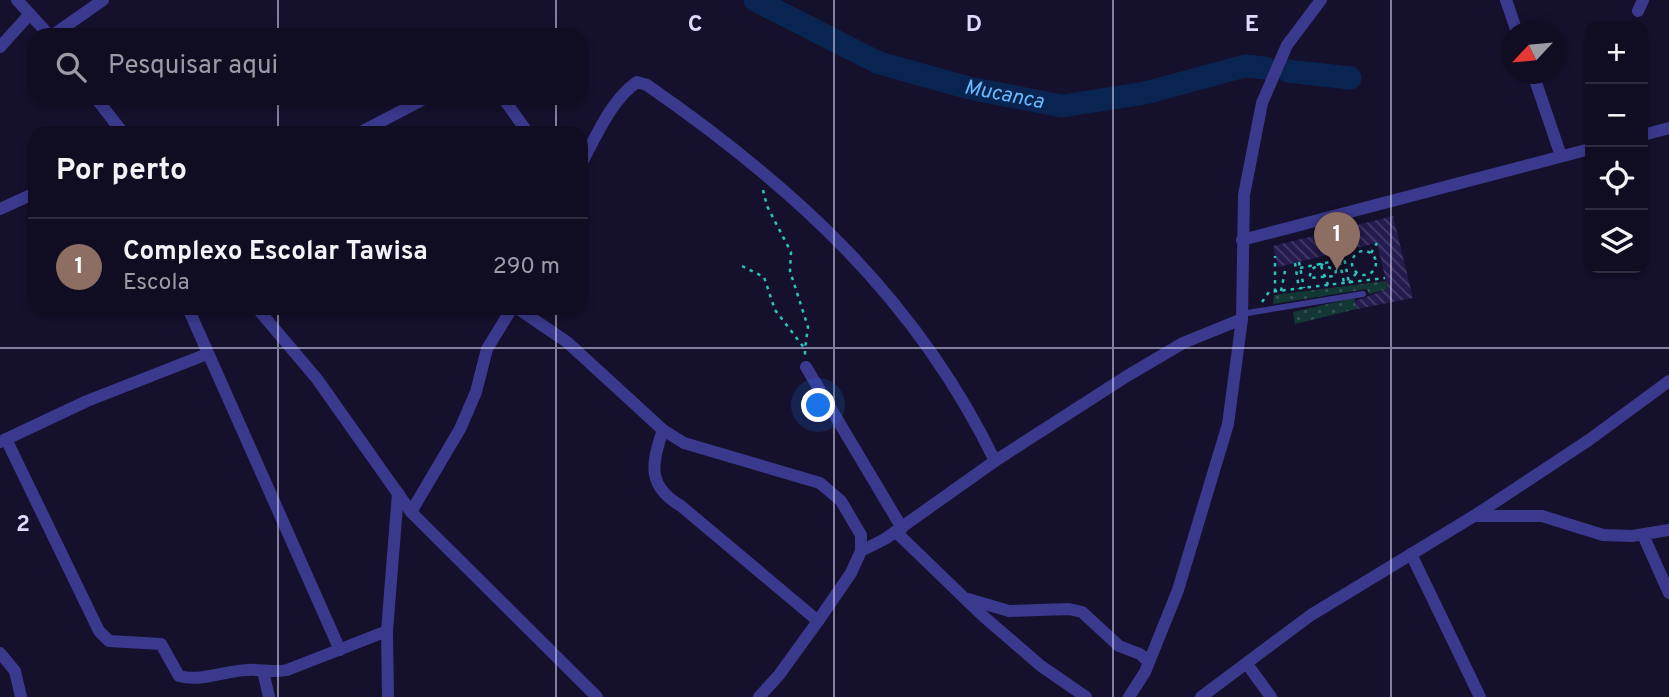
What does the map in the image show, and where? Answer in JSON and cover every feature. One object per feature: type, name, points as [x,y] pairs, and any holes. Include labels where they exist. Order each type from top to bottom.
[{"type":"street","points":[[17,0],[44,28]]},
{"type":"street","points":[[61,28],[103,0]]},
{"type":"street","points":[[1129,697],[1149,662],[1178,590],[1228,424],[1245,315],[1242,240],[1244,195],[1262,103],[1287,45],[1321,0]]},
{"type":"street","points":[[1506,0],[1513,21]]},
{"type":"street","points":[[0,47],[30,14]]},
{"type":"street","points":[[588,151],[627,89],[637,82],[648,85],[707,126],[825,226],[880,285],[968,405],[995,461]]},
{"type":"street","points":[[1536,84],[1561,156]]},
{"type":"street","points":[[101,105],[118,126]]},
{"type":"street","points":[[372,126],[413,105]]},
{"type":"street","points":[[508,105],[523,126]]},
{"type":"street","points":[[1648,134],[1669,128]]},
{"type":"street","points":[[1242,240],[1585,150]]},
{"type":"street","points":[[0,209],[28,196]]},
{"type":"street","points":[[191,315],[243,426],[271,497],[340,650]]},
{"type":"street","points":[[263,315],[317,379],[411,512],[597,697]]},
{"type":"street","points":[[411,512],[460,429],[476,392],[487,349],[510,315]]},
{"type":"street","points":[[526,315],[567,342],[663,429],[684,443],[722,457],[820,483],[841,501],[861,535],[861,551],[851,573],[818,621],[779,676],[759,697]]},
{"type":"street","points":[[861,551],[899,530],[995,461],[1183,343],[1245,315]]},
{"type":"street","points":[[207,354],[87,401],[3,441],[99,631],[109,641],[160,644],[179,676],[188,679],[248,670],[287,670],[387,631]]},
{"type":"street","points":[[806,367],[899,530],[965,598],[1041,666],[1086,697]]},
{"type":"street","points":[[1201,697],[1311,615],[1474,516],[1589,440],[1669,381]]},
{"type":"street","points":[[663,429],[656,451],[654,478],[663,496],[681,506],[818,621]]},
{"type":"street","points":[[388,697],[387,631],[398,493]]},
{"type":"street","points":[[1474,516],[1542,516],[1604,535],[1643,535],[1669,530]]},
{"type":"street","points":[[1643,535],[1669,593]]},
{"type":"street","points":[[1411,554],[1480,697]]},
{"type":"street","points":[[965,598],[1009,611],[1069,609],[1082,612],[1119,646],[1140,654],[1149,662]]},
{"type":"street","points":[[0,653],[15,671],[22,697]]},
{"type":"street","points":[[1247,664],[1270,697]]},
{"type":"street","points":[[263,671],[269,697]]},
{"type":"lane","points":[[1245,315],[1363,293]]},
{"type":"path","points":[[758,170],[767,206],[791,252],[790,271],[808,327],[806,367]]},
{"type":"path","points":[[1371,253],[1377,243]]},
{"type":"path","points":[[1363,251],[1371,253],[1376,262],[1374,270],[1364,275],[1357,272],[1353,265],[1356,254],[1363,251]]},
{"type":"path","points":[[1340,252],[1347,283],[1340,260],[1340,252]]},
{"type":"path","points":[[1275,256],[1275,292]]},
{"type":"path","points":[[1300,268],[1340,260]]},
{"type":"path","points":[[1297,263],[1300,268],[1301,289],[1297,263]]},
{"type":"path","points":[[1320,264],[1328,285]]},
{"type":"path","points":[[1320,264],[1336,270],[1335,276],[1309,278],[1312,269],[1320,264]]},
{"type":"path","points":[[742,266],[764,277],[775,310],[805,349]]},
{"type":"path","points":[[1281,291],[1286,266]]},
{"type":"path","points":[[1347,283],[1357,272]]},
{"type":"path","points":[[1319,286],[1323,277]]},
{"type":"path","points":[[1245,315],[1269,292],[1385,278]]},
{"type":"green space","points":[[1386,281],[1388,289],[1369,294],[1367,289],[1273,304],[1274,295]]},
{"type":"green space","points":[[1354,298],[1357,309],[1295,324],[1293,312]]},
{"type":"building","points":[[1393,216],[1413,298],[1357,309],[1355,301],[1388,289],[1377,243],[1278,267],[1273,246]]},
{"type":"waterway","name":"Mucanca","points":[[755,0],[879,63],[969,88],[1062,106],[1145,93],[1245,66],[1265,68]]},
{"type":"waterway","name":"Mucanca","points":[[1288,71],[1350,78]]},
{"type":"place","name":"Complexo Escolar Tawisa","points":[[1337,270]]}]
